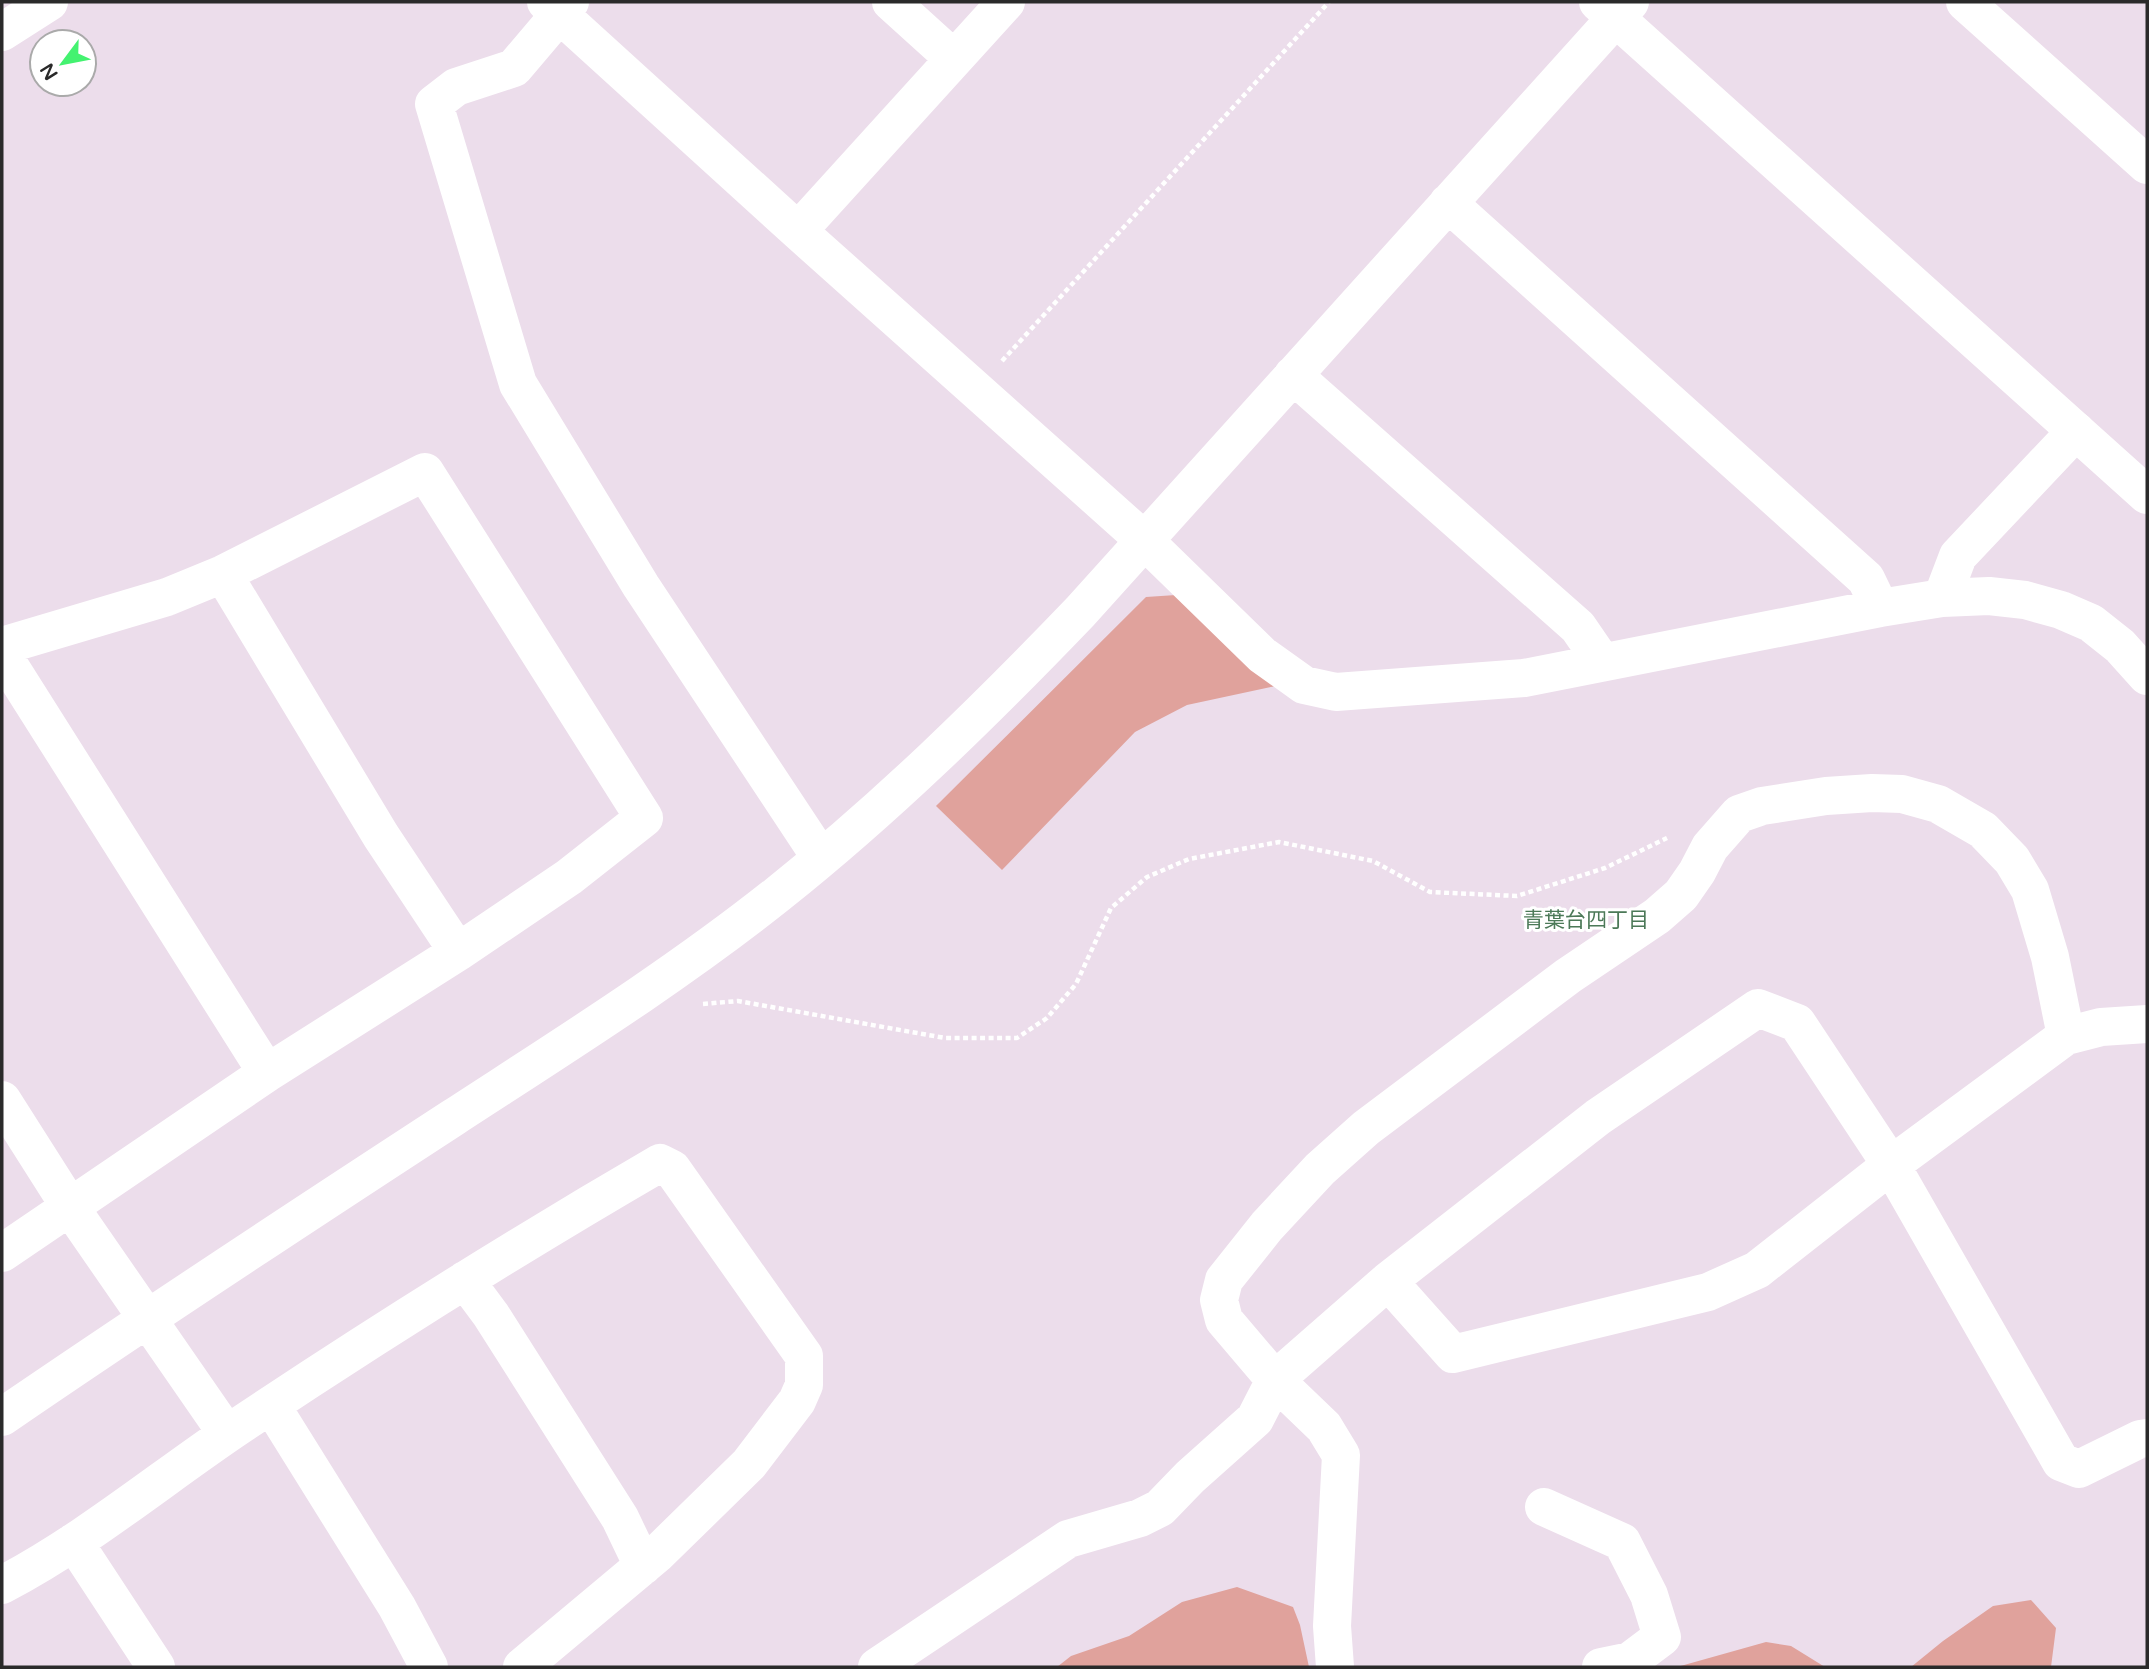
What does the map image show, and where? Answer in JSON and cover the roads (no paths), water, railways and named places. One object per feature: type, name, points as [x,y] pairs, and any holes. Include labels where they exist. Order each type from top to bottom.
[{"type":"street","points":[[2,32],[49,2]]},
{"type":"street","points":[[891,2],[954,59]]},
{"type":"street","points":[[798,231],[1006,2]]},
{"type":"street","points":[[1965,2],[2147,165]]},
{"type":"street","points":[[821,858],[641,586],[518,384],[434,104],[456,87],[514,68],[558,6],[798,231],[1144,540],[1262,655],[1304,685],[1336,692],[1524,678],[1880,608],[1942,598],[1989,596],[2025,600],[2061,610],[2091,623],[2120,646],[2147,676]]},
{"type":"street","points":[[2,1417],[147,1318],[592,1027],[776,896],[916,776],[989,708],[1080,612],[1448,204],[1614,7],[2147,495]]},
{"type":"street","points":[[1448,204],[1866,579],[1880,608]]},
{"type":"street","points":[[1293,375],[1578,627],[1602,662]]},
{"type":"street","points":[[1942,598],[1958,556],[2076,431]]},
{"type":"street","points":[[2,646],[167,597],[223,574],[425,472],[643,818],[569,877],[458,952],[267,1073],[2,1253]]},
{"type":"street","points":[[223,574],[381,836],[458,952]]},
{"type":"street","points":[[2,654],[267,1073]]},
{"type":"street","points":[[1335,1667],[1332,1626],[1341,1455],[1324,1427],[1275,1380],[1224,1320],[1219,1300],[1224,1280],[1259,1237],[1320,1169],[1366,1128],[1568,976],[1657,916],[1681,895],[1726,826],[1739,814],[1762,806],[1872,793],[1902,794],[1938,804],[1983,830],[2012,860],[2029,890],[2050,957],[2066,1036]]},
{"type":"street","points":[[877,1667],[1068,1539],[1140,1518],[1160,1508],[1190,1477],[1255,1419],[1275,1380],[1388,1280],[1598,1117],[1758,1008],[1797,1023],[1891,1165],[2061,1462],[2079,1469],[2147,1438]]},
{"type":"street","points":[[1388,1280],[1453,1353],[1708,1292],[1758,1270],[1891,1165],[2066,1036],[2101,1027],[2147,1024]]},
{"type":"street","points":[[2,1100],[70,1207],[227,1434]]},
{"type":"street","points":[[2,1585],[30,1571],[227,1434],[465,1280],[660,1163],[672,1169],[804,1356],[804,1385],[797,1401],[749,1464],[643,1566],[522,1667]]},
{"type":"street","points":[[465,1280],[491,1315],[620,1518],[643,1566]]},
{"type":"street","points":[[271,1405],[397,1607],[429,1667]]},
{"type":"street","points":[[1544,1507],[1622,1542],[1649,1595],[1662,1637],[1630,1661],[1601,1667]]},
{"type":"street","points":[[74,1542],[156,1667]]},
{"type":"district","name":"青葉台四丁目","points":[[1586,920]]}]
